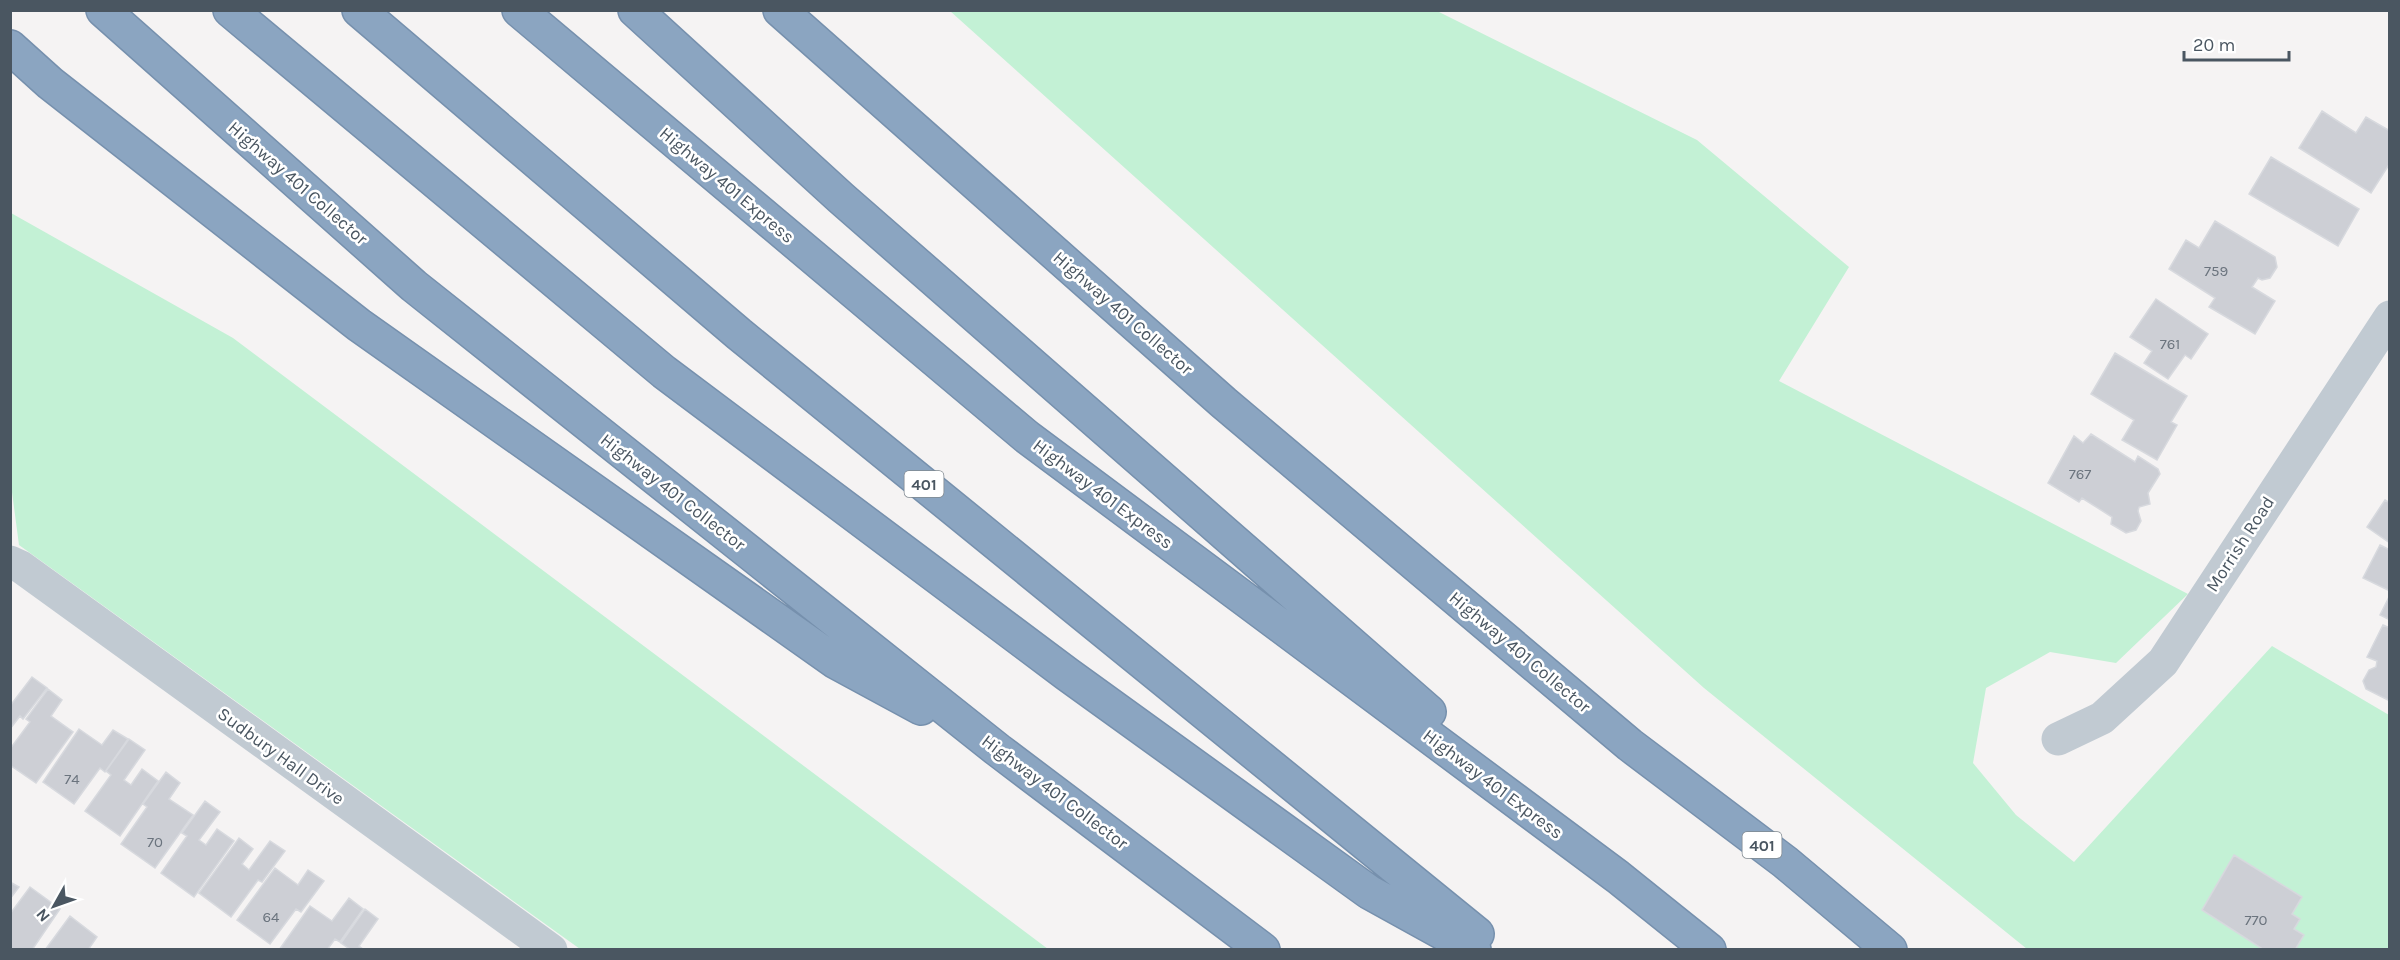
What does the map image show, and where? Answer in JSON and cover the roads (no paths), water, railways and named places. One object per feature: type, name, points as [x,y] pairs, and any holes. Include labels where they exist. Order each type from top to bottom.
[{"type":"highway","name":"Highway 401 Collector","points":[[103,10],[414,286],[998,750],[1263,950]]},
{"type":"highway","points":[[230,10],[664,372],[1067,674],[1369,892],[1474,950]]},
{"type":"highway","name":"401","points":[[359,10],[739,334],[1496,950]]},
{"type":"highway","name":"Highway 401 Express","points":[[519,10],[1027,437],[1618,877],[1709,950]]},
{"type":"highway","points":[[635,10],[841,198],[1618,877]]},
{"type":"highway","name":"Highway 401 Collector","points":[[780,10],[1242,418],[1630,745],[1785,862],[1890,950]]},
{"type":"highway","points":[[10,47],[50,83],[359,325],[836,662],[998,750]]},
{"type":"street","name":"Morrish Road","points":[[2058,739],[2102,718],[2163,662],[2390,317]]},
{"type":"street","name":"Sudbury Hall Drive","points":[[10,562],[21,567],[551,950]]}]
